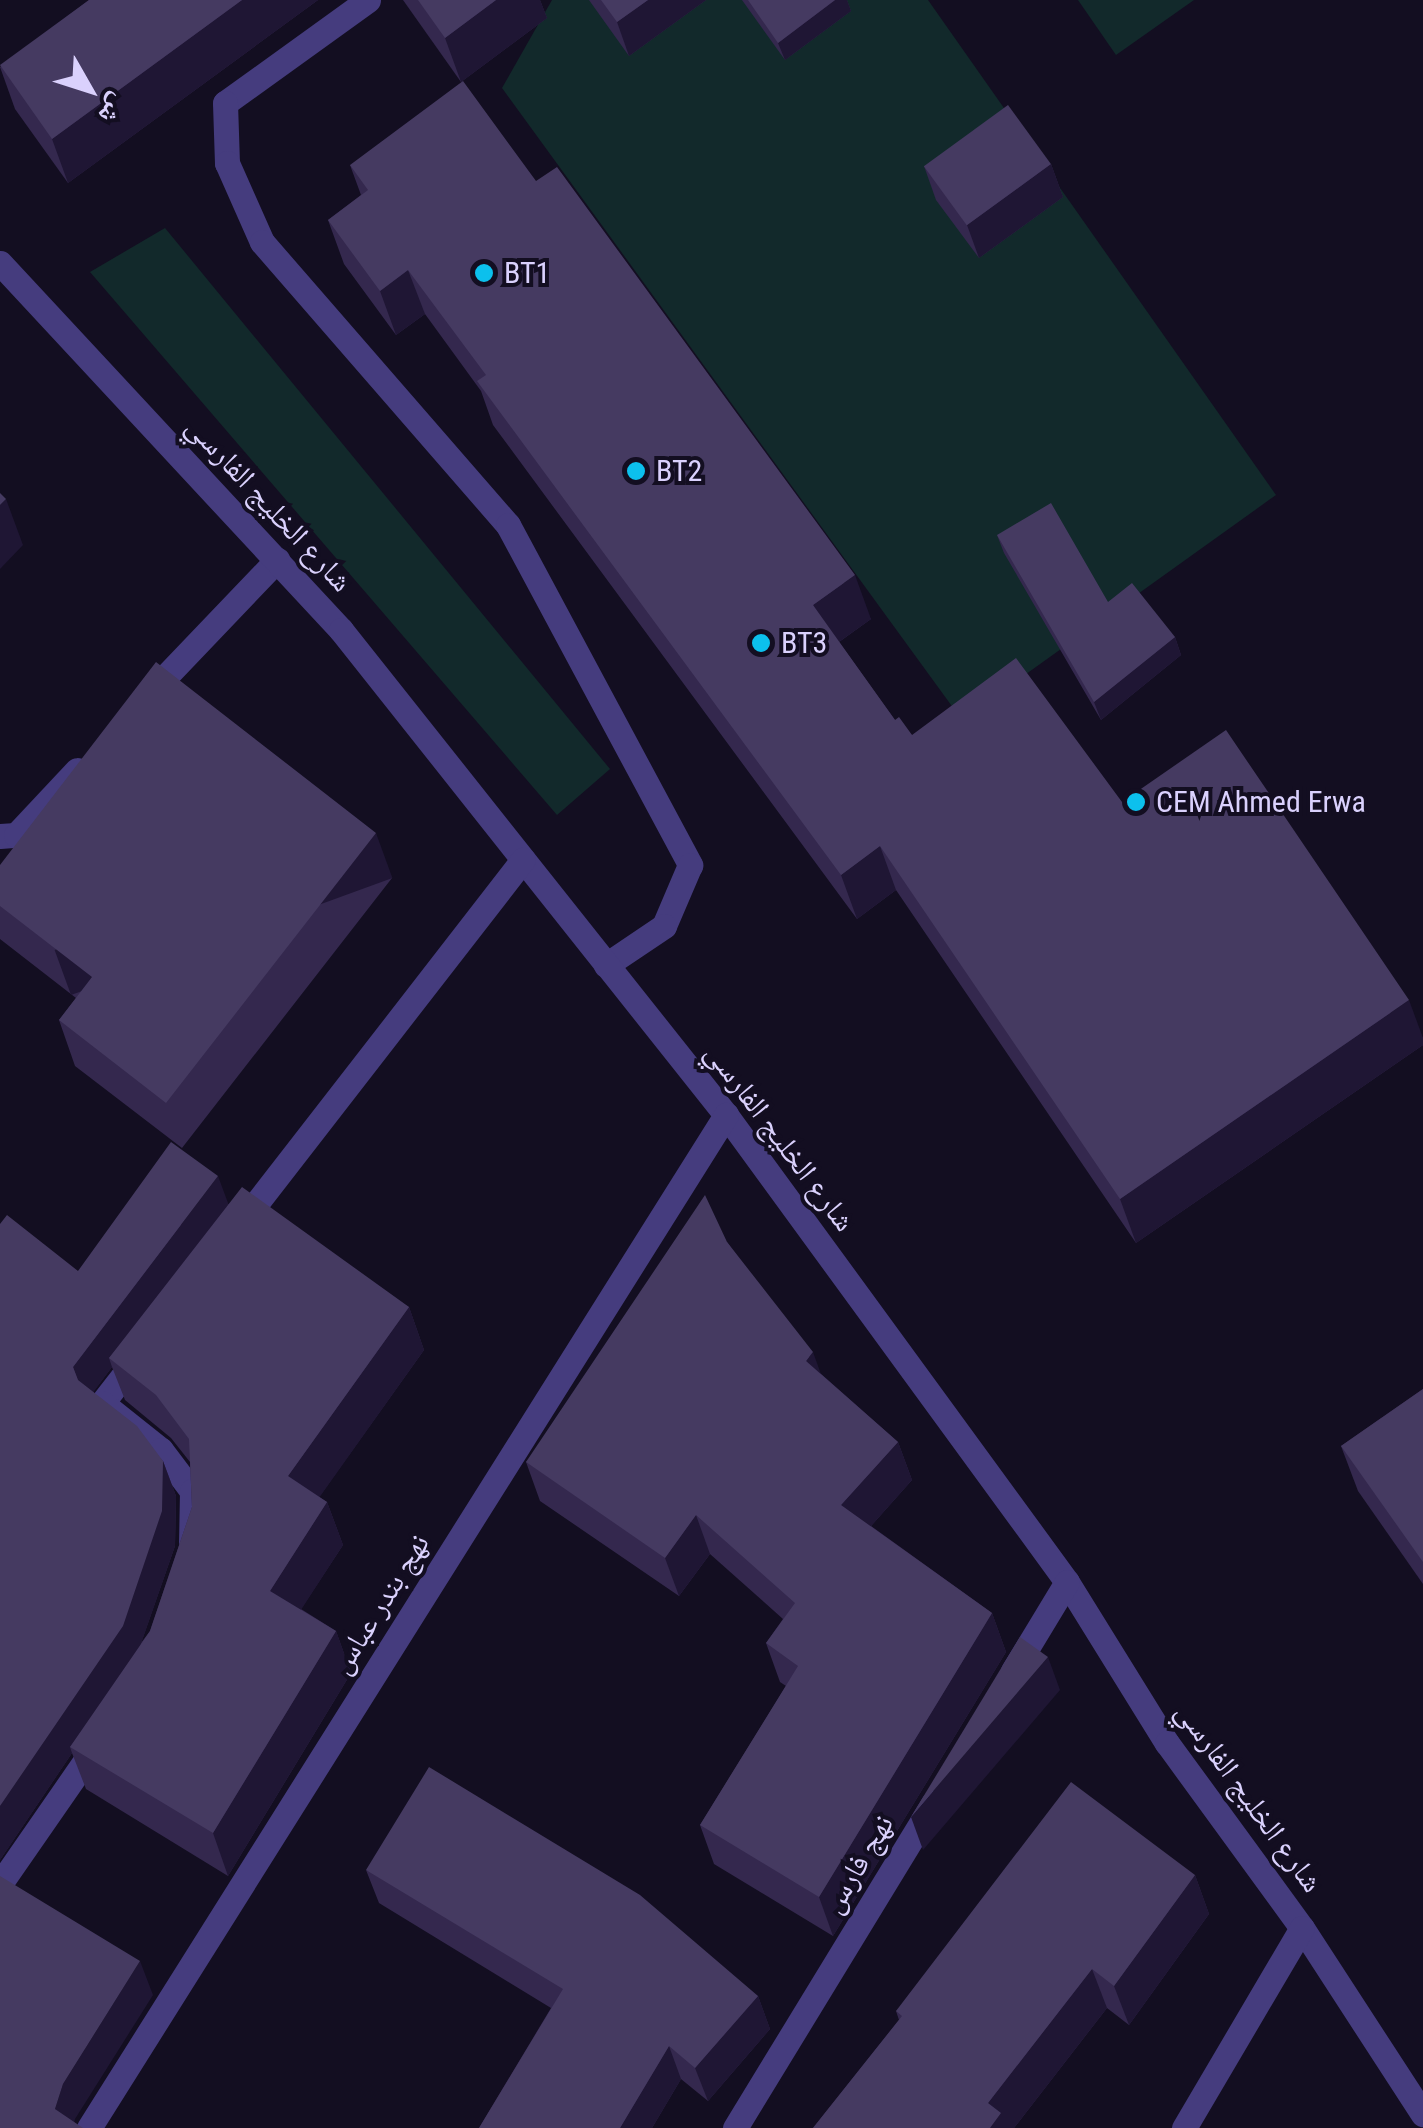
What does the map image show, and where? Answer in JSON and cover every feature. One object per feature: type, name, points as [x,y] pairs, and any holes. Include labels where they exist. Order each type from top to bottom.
[{"type":"street","points":[[368,0],[225,103],[227,163],[262,242],[508,525],[690,865],[664,926],[606,965]]},
{"type":"street","name":"شارع الخليج الفارسي","points":[[0,263],[341,630],[726,1115],[1067,1582],[1168,1743],[1302,1928],[1423,2114]]},
{"type":"street","points":[[126,719],[277,560]]},
{"type":"street","points":[[0,836],[16,834],[98,748]]},
{"type":"street","points":[[222,1248],[523,860]]},
{"type":"street","name":"نهج بندر عباس","points":[[89,2128],[726,1115]]},
{"type":"street","points":[[150,1341],[102,1403],[162,1450],[192,1491],[185,1566]]},
{"type":"street","points":[[994,1702],[1067,1582]]},
{"type":"street","points":[[0,1884],[118,1714]]},
{"type":"street","name":"نهج فارس","points":[[736,2128],[943,1787]]},
{"type":"street","points":[[1184,2128],[1302,1928]]},
{"type":"green space","points":[[552,0],[928,0],[1276,495],[962,720],[502,88]]},
{"type":"green space","points":[[1078,0],[1194,0],[1116,55]]},
{"type":"green space","points":[[165,228],[610,769],[557,815],[90,272]]},
{"type":"building","points":[[89,0],[242,0],[52,139],[0,65]]},
{"type":"building","points":[[418,0],[496,0],[445,38]]},
{"type":"building","points":[[601,0],[648,0],[617,22]]},
{"type":"building","points":[[748,0],[835,0],[778,43]]},
{"type":"building","points":[[463,81],[536,181],[557,167],[855,575],[813,605],[895,720],[899,717],[912,735],[1016,658],[1122,802],[1226,730],[1409,1000],[1120,1199],[880,846],[841,875],[477,381],[486,375],[408,270],[380,291],[328,220],[368,190],[350,165]]},
{"type":"building","points":[[1008,105],[1051,164],[967,225],[924,166]]},
{"type":"building","points":[[1051,503],[1108,602],[1132,583],[1175,637],[1094,702],[997,535]]},
{"type":"building","points":[[156,662],[376,833],[166,1103],[59,1020],[92,977],[0,906],[0,865]]},
{"type":"building","points":[[171,1142],[218,1176],[73,1367],[78,1380],[137,1426],[163,1461],[162,1511],[123,1626],[0,1806],[0,1224],[7,1215],[78,1271]]},
{"type":"building","points":[[242,1187],[409,1307],[288,1476],[327,1502],[270,1591],[336,1631],[213,1833],[70,1747],[150,1631],[192,1507],[189,1439],[156,1395],[109,1358]]},
{"type":"building","points":[[705,1195],[727,1242],[813,1352],[806,1361],[898,1442],[841,1505],[992,1613],[819,1897],[700,1825],[798,1666],[766,1643],[795,1603],[696,1515],[665,1558],[526,1462]]},
{"type":"building","points":[[1423,1389],[1423,1562],[1341,1446]]},
{"type":"building","points":[[1020,1637],[1048,1657],[911,1817]]},
{"type":"building","points":[[429,1767],[640,1895],[758,1996],[695,2068],[669,2046],[620,2128],[479,2128],[563,1989],[366,1870]]},
{"type":"building","points":[[1071,1782],[1195,1875],[1114,1986],[1092,1969],[988,2103],[1001,2113],[990,2128],[813,2128],[902,2016],[896,2011]]},
{"type":"building","points":[[0,1876],[140,1961],[63,2084],[55,2109],[83,2128],[0,2128]]},
{"type":"place","name":"BT1","points":[[484,273]]},
{"type":"place","name":"BT2","points":[[636,471]]},
{"type":"place","name":"BT3","points":[[761,643]]},
{"type":"place","name":"CEM Ahmed Erwa","points":[[1136,802]]}]
